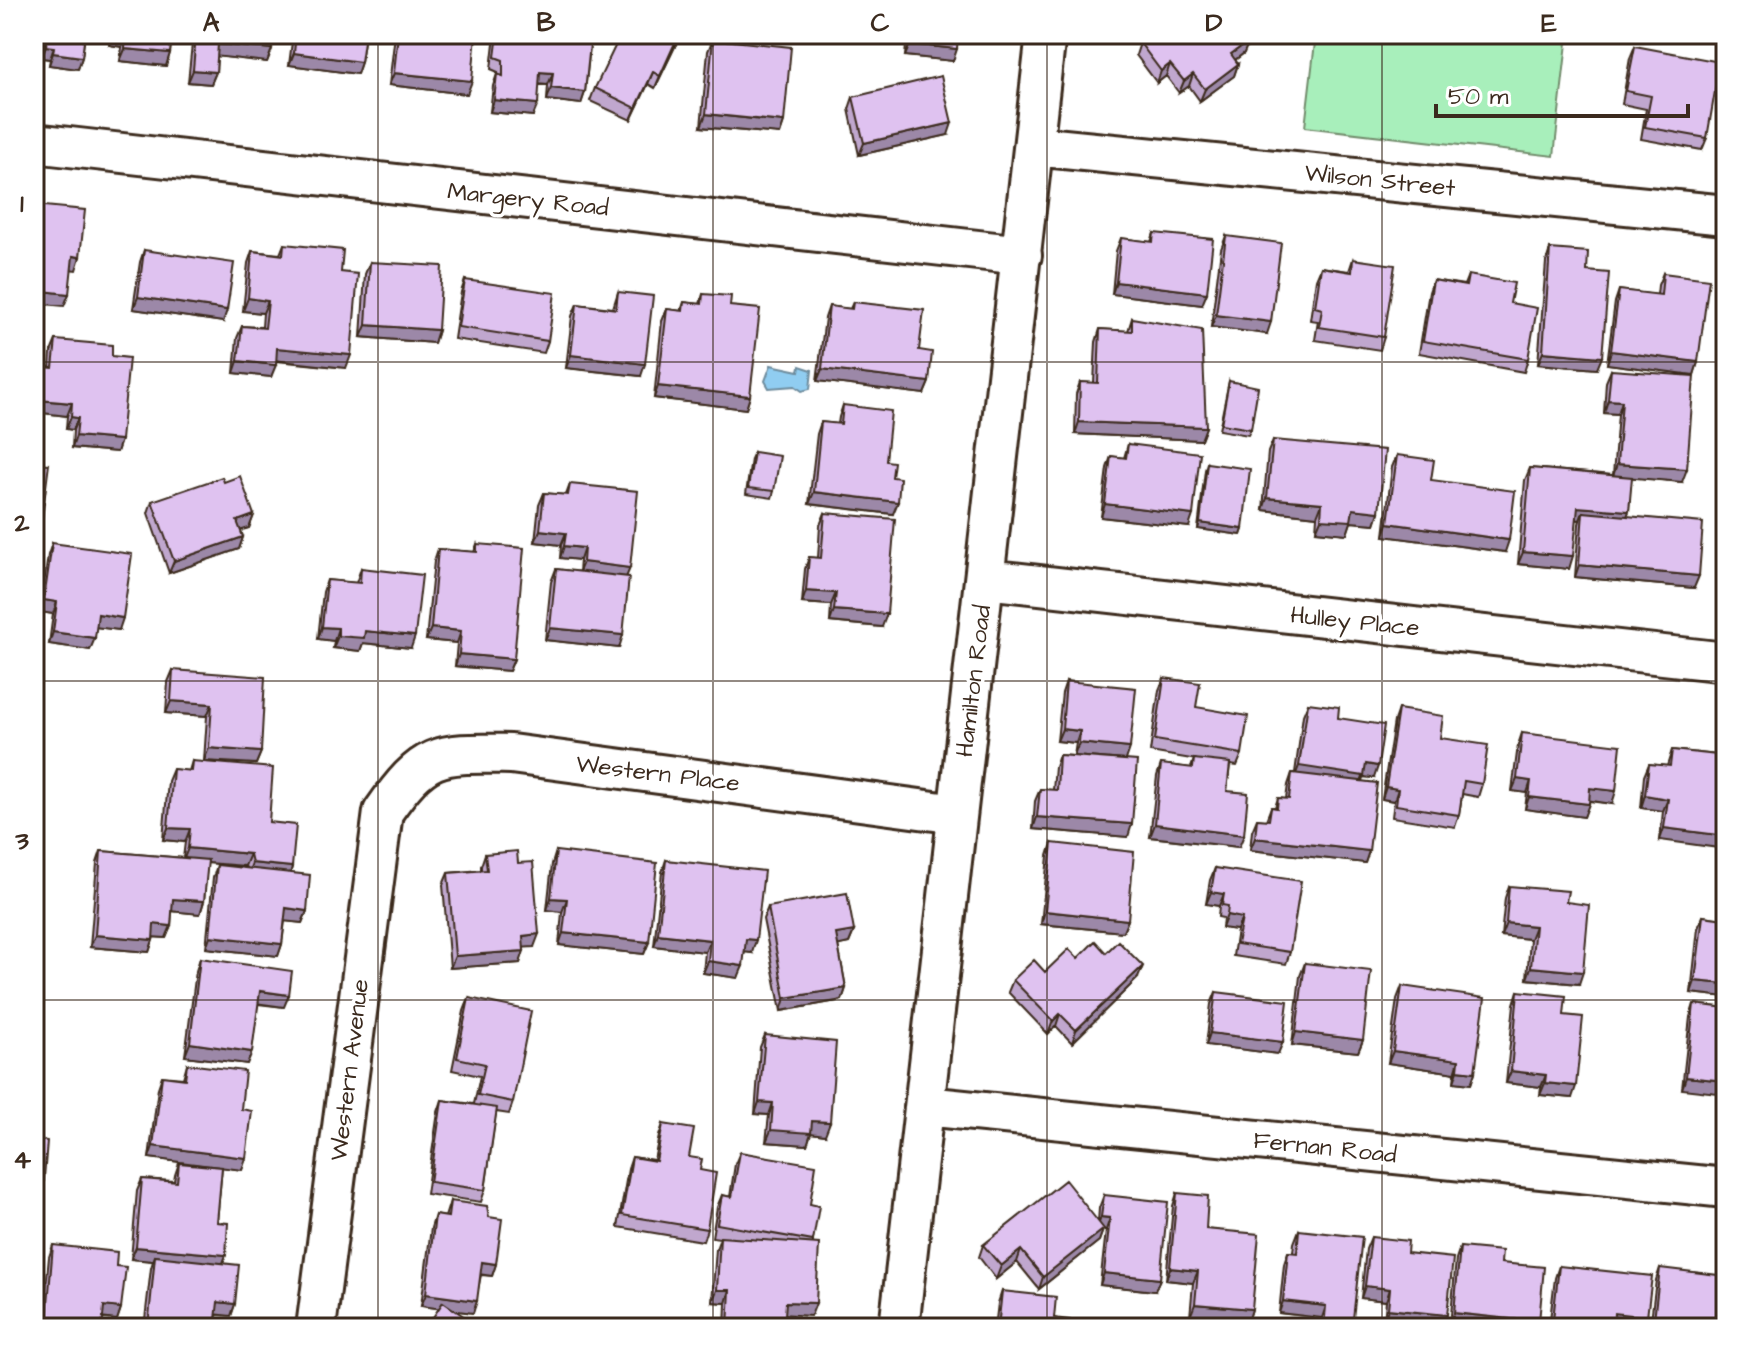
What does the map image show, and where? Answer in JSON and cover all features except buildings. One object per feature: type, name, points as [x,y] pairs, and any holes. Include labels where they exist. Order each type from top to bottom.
[{"type":"street","name":"Hamilton Road","points":[[899,1328],[1046,34]]},
{"type":"street","name":"Margery Road","points":[[34,143],[1022,255]]},
{"type":"street","name":"Wilson Street","points":[[1034,146],[1726,215]]},
{"type":"street","name":"Hulley Place","points":[[985,579],[1726,662]]},
{"type":"street","name":"Western Place","points":[[383,812],[404,782],[425,763],[456,753],[511,754],[957,814]]},
{"type":"street","name":"Western Avenue","points":[[316,1328],[383,812]]},
{"type":"street","name":"Fernan Road","points":[[925,1106],[1726,1188]]},
{"type":"green space","points":[[1316,34],[1568,34],[1554,156],[1305,127]]},
{"type":"water","points":[[771,365],[799,371],[800,366],[812,370],[810,389],[802,391],[795,386],[769,388],[765,381]]}]
